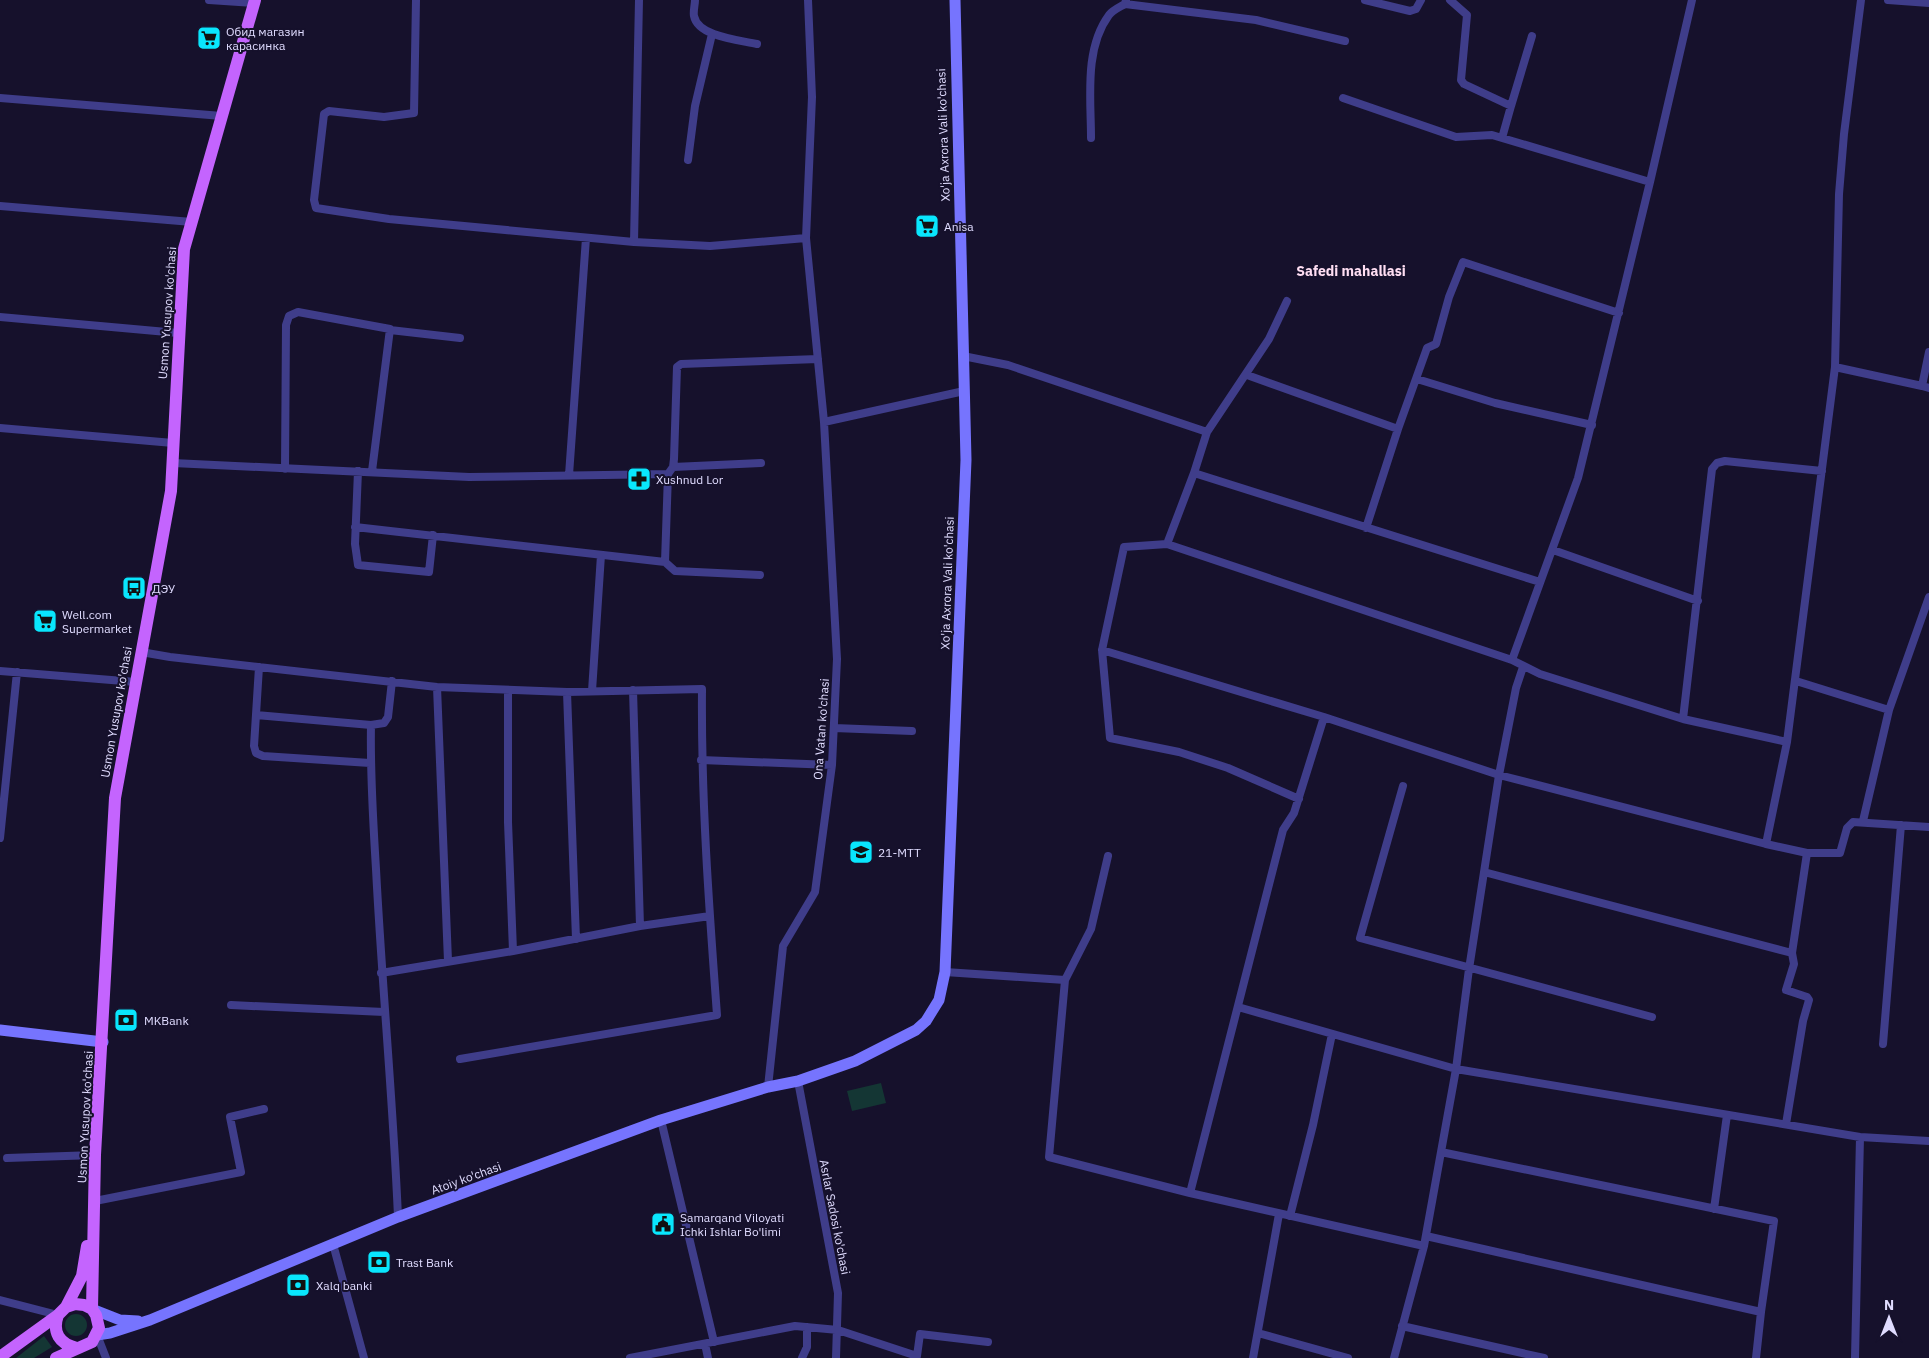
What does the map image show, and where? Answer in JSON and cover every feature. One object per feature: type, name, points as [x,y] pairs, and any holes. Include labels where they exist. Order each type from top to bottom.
[{"type":"main road","name":"Usmon Yusupov ko'chasi","points":[[92,1309],[95,1155],[103,1042],[115,798],[171,491],[184,249],[255,2]]},
{"type":"main road","name":"Usmon Yusupov ko'chasi","points":[[62,1311],[82,1276],[95,1201]]},
{"type":"main road","points":[[0,1357],[74,1304],[84,1305],[92,1309],[99,1321],[97,1335],[85,1346],[56,1358]]},
{"type":"main road","points":[[62,1311],[55,1330],[63,1343],[77,1348]]},
{"type":"street","points":[[209,0],[255,2]]},
{"type":"street","points":[[416,0],[414,113],[384,117],[329,112],[324,114],[314,200],[316,208],[389,220],[634,242],[710,246],[806,238]]},
{"type":"street","points":[[634,242],[639,0]]},
{"type":"street","points":[[695,0],[694,17],[700,27],[712,34],[757,44]]},
{"type":"street","name":"Ona Vatan ko'chasi","points":[[768,1088],[784,946],[814,892],[832,765],[837,659],[824,422],[806,238],[812,97],[808,0]]},
{"type":"street","name":"Xo'ja Axrora Vali ko'chasi","points":[[798,1081],[855,1061],[916,1030],[926,1021],[939,1000],[945,972],[965,493],[955,0]]},
{"type":"street","points":[[1365,0],[1410,11],[1416,9],[1421,0]]},
{"type":"street","points":[[1450,0],[1466,15],[1461,80],[1464,84],[1511,106]]},
{"type":"street","points":[[1512,660],[1578,478],[1619,313],[1692,0]]},
{"type":"street","points":[[1766,844],[1787,742],[1796,681],[1835,367],[1839,194],[1844,134],[1861,0]]},
{"type":"street","points":[[1888,0],[1929,3]]},
{"type":"street","points":[[1091,138],[1092,61],[1097,38],[1110,14],[1126,2],[1256,20],[1344,41]]},
{"type":"street","points":[[688,160],[695,106],[712,34]]},
{"type":"street","points":[[1502,138],[1532,36]]},
{"type":"street","points":[[0,98],[222,116]]},
{"type":"street","points":[[1343,98],[1456,137],[1492,135],[1650,182]]},
{"type":"street","points":[[0,206],[192,222]]},
{"type":"street","points":[[570,475],[586,238]]},
{"type":"street","points":[[1366,528],[1427,348],[1436,344],[1449,297],[1463,262],[1619,313]]},
{"type":"street","points":[[1167,544],[1194,473],[1207,432],[1269,339],[1287,301]]},
{"type":"street","points":[[285,468],[286,325],[289,316],[298,312],[390,330],[460,338]]},
{"type":"street","points":[[0,317],[178,333]]},
{"type":"street","points":[[372,471],[390,330]]},
{"type":"street","points":[[1835,367],[1925,387],[1929,352]]},
{"type":"street","points":[[963,356],[1008,365],[1207,432]]},
{"type":"street","points":[[665,562],[668,474],[673,466],[677,368],[681,364],[818,359]]},
{"type":"street","points":[[1247,374],[1398,429]]},
{"type":"street","points":[[1417,379],[1495,403],[1592,425]]},
{"type":"street","points":[[824,422],[964,391]]},
{"type":"street","points":[[0,428],[174,443]]},
{"type":"street","points":[[1683,719],[1712,469],[1717,463],[1725,462],[1822,471]]},
{"type":"street","points":[[173,463],[469,477],[668,474]]},
{"type":"street","points":[[673,466],[761,463]]},
{"type":"street","points":[[358,471],[355,527],[358,565],[429,572],[433,535]]},
{"type":"street","points":[[1194,473],[1540,582]]},
{"type":"street","points":[[355,527],[665,562],[675,571],[760,575]]},
{"type":"street","points":[[1299,799],[1228,768],[1179,752],[1110,738],[1102,650],[1124,547],[1167,544],[1512,660],[1523,667],[1683,719],[1787,742]]},
{"type":"street","points":[[1553,550],[1698,601]]},
{"type":"street","points":[[592,691],[601,555]]},
{"type":"street","points":[[1863,821],[1889,710],[1929,597]]},
{"type":"street","points":[[1102,650],[1324,717],[1499,775],[1766,844],[1807,852],[1840,853],[1849,824],[1863,821],[1929,827]]},
{"type":"street","points":[[141,652],[437,687],[567,692],[702,689],[701,760],[717,1015],[460,1059]]},
{"type":"street","points":[[259,667],[254,746],[256,753],[263,756],[370,763]]},
{"type":"street","points":[[1394,1358],[1426,1236],[1456,1069],[1469,969],[1499,775],[1516,688],[1523,667]]},
{"type":"street","points":[[0,671],[136,682]]},
{"type":"street","points":[[0,838],[18,672]]},
{"type":"street","points":[[256,714],[371,725],[384,723],[388,717],[392,681]]},
{"type":"street","points":[[1796,681],[1889,710]]},
{"type":"street","points":[[437,687],[448,962]]},
{"type":"street","points":[[508,690],[508,822],[513,951]]},
{"type":"street","points":[[633,690],[640,926]]},
{"type":"street","points":[[567,692],[576,939]]},
{"type":"street","points":[[1190,1193],[1283,830],[1294,813],[1324,717]]},
{"type":"street","points":[[371,725],[370,763],[381,973],[393,1111],[398,1217]]},
{"type":"street","points":[[834,728],[912,732]]},
{"type":"street","points":[[701,760],[832,765]]},
{"type":"street","points":[[1403,786],[1360,938],[1652,1017]]},
{"type":"street","points":[[1883,1044],[1901,825]]},
{"type":"street","points":[[1786,1124],[1803,1021],[1809,1000],[1807,997],[1786,990],[1794,964],[1792,953],[1807,852]]},
{"type":"street","points":[[1108,856],[1091,929],[1065,980],[1049,1157],[1190,1193],[1424,1246]]},
{"type":"street","points":[[1484,872],[1792,953]]},
{"type":"street","points":[[381,973],[513,951],[640,926],[710,916]]},
{"type":"street","points":[[945,972],[1065,980]]},
{"type":"street","points":[[231,1005],[384,1012]]},
{"type":"street","points":[[1238,1007],[1456,1069],[1860,1137],[1929,1141]]},
{"type":"street","points":[[0,1030],[103,1042]]},
{"type":"street","points":[[1290,1216],[1313,1126],[1332,1034]]},
{"type":"street","name":"Atoiy ko'chasi","points":[[97,1335],[110,1334],[150,1320],[398,1217],[662,1120],[768,1088],[798,1081]]},
{"type":"street","name":"Asrlar Sadosi ko'chasi","points":[[798,1081],[838,1294],[836,1358]]},
{"type":"street","points":[[95,1201],[241,1172],[230,1117],[264,1110]]},
{"type":"street","points":[[1714,1209],[1727,1115]]},
{"type":"street","points":[[662,1120],[714,1342]]},
{"type":"street","points":[[1856,1358],[1860,1137]]},
{"type":"street","points":[[1441,1152],[1774,1221],[1756,1358]]},
{"type":"street","points":[[7,1158],[95,1155]]},
{"type":"street","points":[[1253,1358],[1280,1214]]},
{"type":"street","points":[[1426,1236],[1761,1312]]},
{"type":"street","points":[[333,1244],[364,1358]]},
{"type":"street","points":[[0,1300],[62,1311]]},
{"type":"street","name":"Atoiy ko'chasi","points":[[92,1309],[120,1320],[150,1320]]},
{"type":"street","points":[[630,1358],[794,1326],[838,1330],[917,1356],[920,1334],[988,1342]]},
{"type":"street","points":[[1402,1326],[1544,1358]]},
{"type":"street","points":[[802,1358],[807,1347],[807,1327]]},
{"type":"street","points":[[1258,1333],[1348,1358]]},
{"type":"street","points":[[97,1335],[106,1358]]},
{"type":"street","points":[[705,1344],[708,1358]]},
{"type":"green space","points":[[881,1083],[886,1103],[852,1111],[847,1091]]},
{"type":"green space","points":[[76,1314],[84,1317],[87,1325],[84,1333],[76,1336],[68,1333],[65,1325],[68,1317]]},
{"type":"green space","points":[[44,1336],[52,1347],[34,1358],[16,1358]]},
{"type":"place","name":"Обид магазин карасинка","points":[[209,38]]},
{"type":"place","name":"Anisa","points":[[927,226]]},
{"type":"place","name":"Xushnud Lor","points":[[639,479]]},
{"type":"place","name":"ДЭУ","points":[[134,588]]},
{"type":"place","name":"Well.com Supermarket","points":[[45,621]]},
{"type":"place","name":"21-MTT","points":[[861,852]]},
{"type":"place","name":"MKBank","points":[[126,1020]]},
{"type":"place","name":"Samarqand Viloyati Ichki Ishlar Bo'limi","points":[[663,1224]]},
{"type":"place","name":"Trast Bank","points":[[379,1262]]},
{"type":"place","name":"Xalq banki","points":[[298,1285]]},
{"type":"district","name":"Safedi mahallasi","points":[[1351,271]]}]
